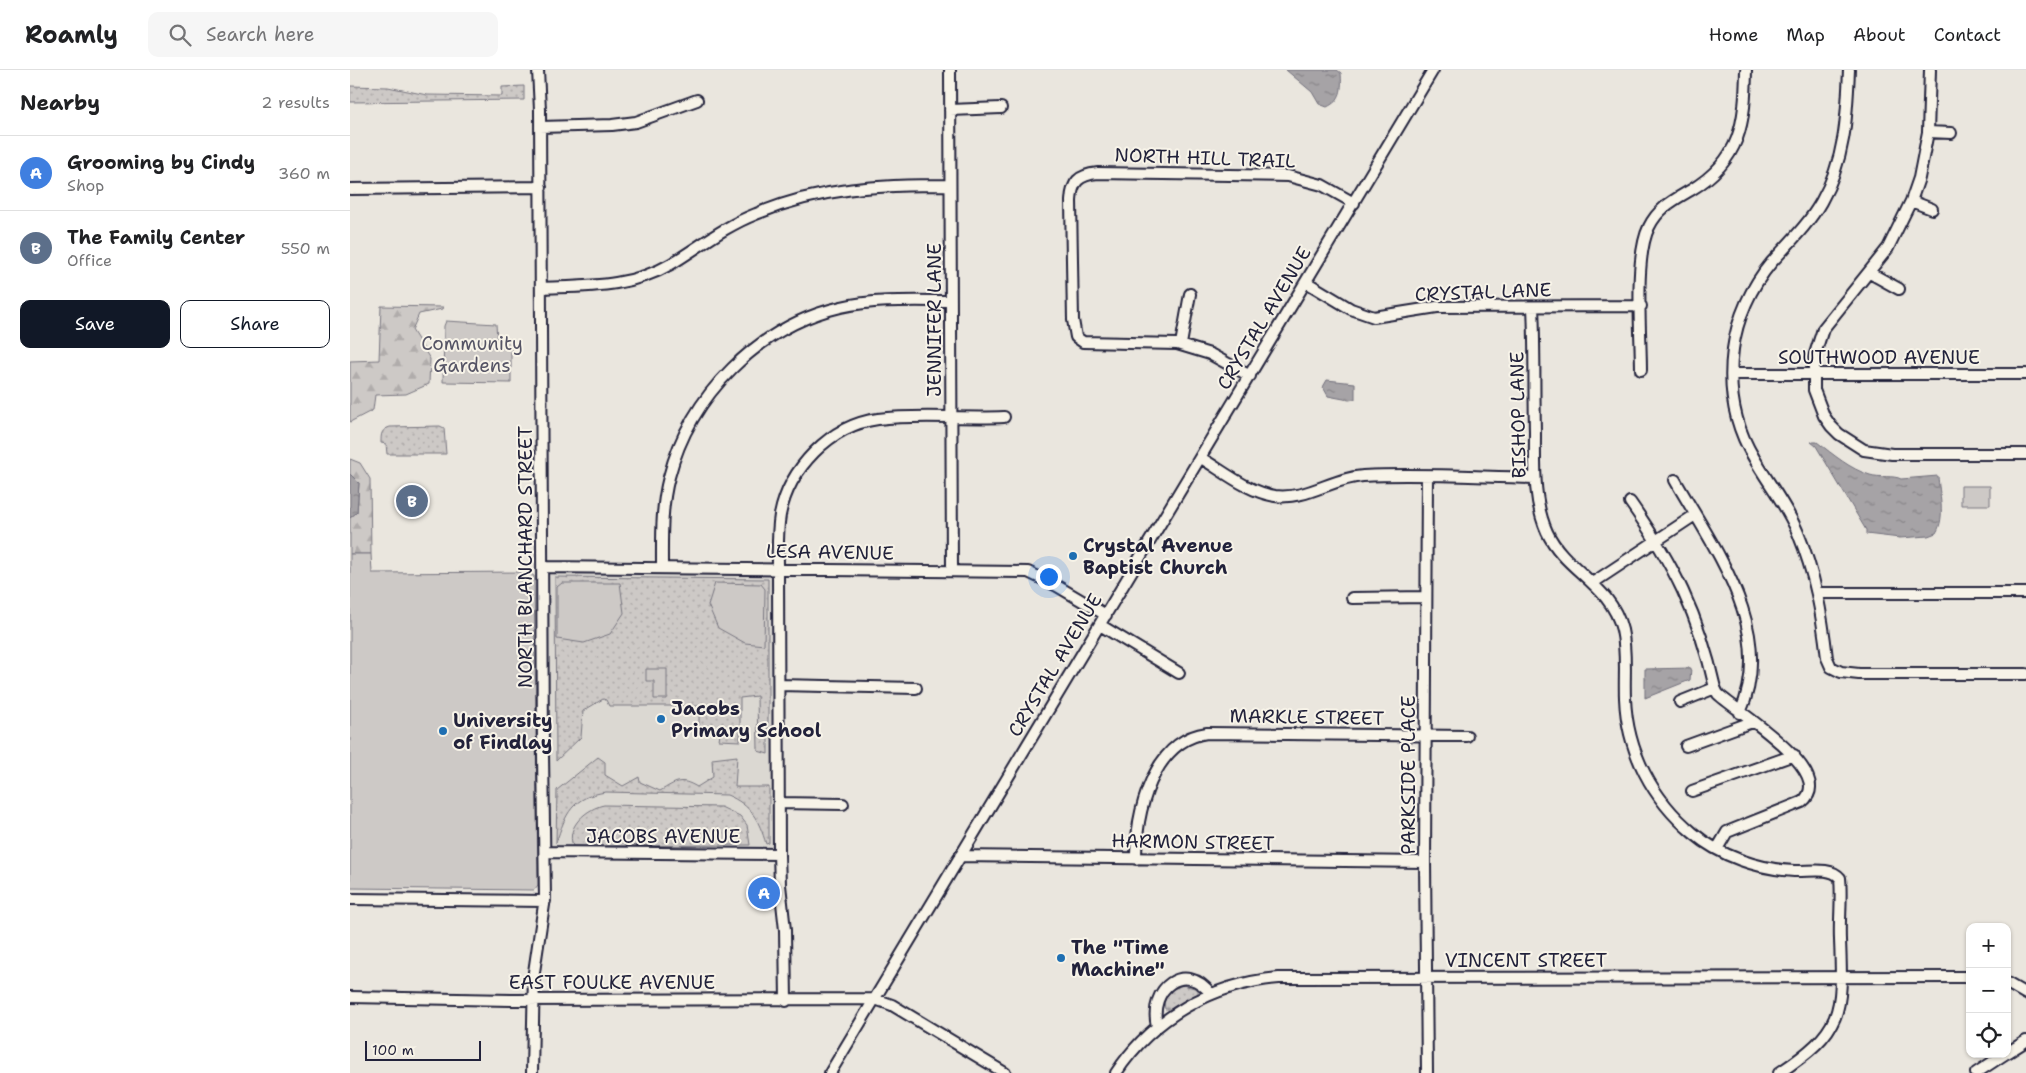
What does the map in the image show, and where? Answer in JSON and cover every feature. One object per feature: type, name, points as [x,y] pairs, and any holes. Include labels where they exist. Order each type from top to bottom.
[{"type":"street","name":"NORTH BLANCHARD STREET","points":[[532,1073],[533,999],[536,955],[545,901],[546,852],[538,70]]},
{"type":"street","name":"JENNIFER LANE","points":[[950,70],[952,570]]},
{"type":"street","name":"CRYSTAL AVENUE","points":[[830,1073],[1433,70]]},
{"type":"street","points":[[1641,370],[1642,247],[1649,226],[1663,207],[1705,181],[1716,172],[1727,158],[1740,136],[1743,120],[1746,70]]},
{"type":"street","points":[[1849,70],[1846,128],[1835,173],[1809,221],[1770,264],[1751,294],[1736,332],[1732,374],[1735,413],[1738,425],[1753,457],[1797,531],[1810,564],[1818,593],[1827,658],[1831,667],[1836,670],[1858,674],[2026,674]]},
{"type":"street","points":[[1930,70],[1928,132],[1919,178],[1911,201],[1888,248],[1823,330],[1814,356],[1812,374],[1817,400],[1831,426],[1839,434],[1864,450],[1892,454],[2026,454]]},
{"type":"street","points":[[540,127],[612,125],[636,122],[697,100]]},
{"type":"street","points":[[950,110],[1001,108]]},
{"type":"street","points":[[1928,132],[1951,133]]},
{"type":"street","name":"NORTH HILL TRAIL","points":[[1181,344],[1083,342],[1076,338],[1073,320],[1071,201],[1073,184],[1080,176],[1126,172],[1288,176],[1322,185],[1354,203]]},
{"type":"street","points":[[541,288],[599,286],[633,280],[670,264],[709,237],[740,220],[783,204],[824,192],[888,185],[950,185]]},
{"type":"street","points":[[350,189],[540,187]]},
{"type":"street","points":[[1911,201],[1932,209]]},
{"type":"street","points":[[1870,273],[1899,288]]},
{"type":"street","name":"CRYSTAL LANE","points":[[1306,282],[1351,309],[1374,317],[1437,306],[1641,306]]},
{"type":"street","points":[[1190,294],[1181,344],[1210,354],[1250,376]]},
{"type":"street","points":[[662,567],[664,500],[676,455],[696,413],[740,360],[781,330],[819,313],[865,303],[951,301]]},
{"type":"street","name":"BISHOP LANE","points":[[1533,306],[1535,478],[1543,522],[1557,548],[1594,582],[1612,606],[1622,630],[1626,716],[1631,738],[1643,770],[1657,794],[1674,816],[1694,834],[1717,849],[1743,861],[1770,868],[1794,872],[1831,871],[1837,874],[1840,884],[1842,978]]},
{"type":"street","name":"SOUTHWOOD AVENUE","points":[[1732,374],[2026,374]]},
{"type":"street","points":[[786,1000],[785,930],[779,854],[778,525],[783,503],[797,473],[820,447],[844,431],[867,421],[889,418],[1004,417]]},
{"type":"street","points":[[1201,458],[1252,489],[1285,497],[1307,494],[1345,479],[1363,476],[1535,478]]},
{"type":"street","name":"PARKSIDE PLACE","points":[[1427,476],[1425,862],[1427,1073]]},
{"type":"street","points":[[1675,480],[1725,564],[1748,625],[1751,680],[1740,713]]},
{"type":"street","points":[[1630,502],[1657,540],[1680,583],[1704,639],[1715,688],[1740,713],[1794,755],[1809,775],[1810,791],[1808,797],[1802,802],[1727,832],[1717,849]]},
{"type":"street","points":[[1594,582],[1695,516]]},
{"type":"street","name":"LESA AVENUE","points":[[542,567],[1007,570],[1032,573],[1106,615]]},
{"type":"street","points":[[1818,593],[2026,593]]},
{"type":"street","points":[[1352,598],[1426,597]]},
{"type":"street","points":[[1100,625],[1179,673]]},
{"type":"street","points":[[779,685],[916,688]]},
{"type":"street","points":[[1680,702],[1715,688]]},
{"type":"street","points":[[1686,746],[1752,722]]},
{"type":"street","name":"MARKLE STREET","points":[[1136,860],[1138,816],[1158,769],[1176,746],[1185,740],[1207,733],[1467,736]]},
{"type":"street","points":[[1692,791],[1794,755]]},
{"type":"street","points":[[779,803],[843,804]]},
{"type":"street","name":"JACOBS AVENUE","points":[[546,852],[779,854]]},
{"type":"street","name":"HARMON STREET","points":[[960,856],[1136,860],[1425,862]]},
{"type":"street","points":[[350,900],[545,901]]},
{"type":"street","name":"VINCENT STREET","points":[[1116,1073],[1136,1046],[1157,1026],[1185,1007],[1211,994],[1247,982],[1279,978],[1966,977]]},
{"type":"street","points":[[1779,1073],[1816,1046],[1830,1029],[1838,1008],[1842,978]]},
{"type":"street","points":[[1157,1026],[1154,1013],[1156,1003],[1162,991],[1171,982],[1182,979],[1195,980],[1203,983],[1211,994]]},
{"type":"street","points":[[2011,985],[2026,994]]},
{"type":"street","name":"EAST FOULKE AVENUE","points":[[350,997],[875,999]]},
{"type":"street","points":[[875,999],[892,1005],[1005,1073]]},
{"type":"street","points":[[2011,1050],[2026,1040]]},
{"type":"street","points":[[1976,1073],[2000,1058]]},
{"type":"shaded area","name":"Jacobs Primary School","points":[[542,567],[778,569],[779,854],[546,852]]},
{"type":"green space","points":[[350,86],[388,87],[427,95],[502,96],[502,87],[524,86],[524,100],[350,102]]},
{"type":"green space","points":[[381,306],[443,307],[442,309],[419,314],[412,330],[430,359],[429,384],[406,394],[375,395],[373,410],[350,422],[350,361],[379,360]]},
{"type":"green space","name":"Community Gardens","points":[[446,321],[496,324],[497,339],[511,339],[511,383],[443,382],[444,326]]},
{"type":"green space","points":[[440,426],[444,428],[446,454],[387,454],[386,444],[381,443],[382,433],[390,427]]},
{"type":"green space","points":[[350,459],[360,463],[370,479],[371,554],[350,554],[350,518],[357,512],[359,483],[350,474]]},
{"type":"green space","points":[[1961,486],[1990,486],[1990,505],[1961,505]]},
{"type":"green space","name":"University of Findlay","points":[[350,554],[371,554],[372,573],[528,572],[534,576],[538,885],[534,890],[350,888]]},
{"type":"green space","points":[[555,577],[768,579],[768,754],[758,751],[757,696],[740,698],[740,741],[719,740],[720,733],[727,733],[727,728],[704,727],[704,732],[699,733],[699,706],[609,706],[606,700],[603,699],[583,711],[581,737],[556,761]]},
{"type":"green space","points":[[562,583],[620,583],[624,613],[610,634],[584,643],[557,639],[557,587]]},
{"type":"green space","points":[[715,583],[761,584],[765,589],[764,645],[745,643],[718,628],[708,605]]},
{"type":"green space","points":[[646,669],[667,669],[667,699],[654,699],[654,681],[646,681]]},
{"type":"green space","points":[[737,756],[735,787],[769,787],[769,843],[766,844],[753,814],[742,804],[727,795],[606,792],[585,798],[572,808],[563,823],[556,843],[557,790],[598,757],[605,762],[605,775],[623,786],[639,777],[640,782],[660,791],[682,781],[697,787],[713,777],[712,759]]},
{"type":"green space","points":[[604,805],[721,807],[740,816],[747,825],[750,845],[573,846],[571,839],[575,825],[585,814]]},
{"type":"green space","points":[[1183,985],[1198,989],[1198,994],[1171,1009],[1165,1009],[1164,1001],[1169,991]]},
{"type":"water","points":[[1286,70],[1337,70],[1341,73],[1341,89],[1336,101],[1327,107],[1319,104],[1312,92]]},
{"type":"water","points":[[1327,380],[1355,383],[1355,399],[1349,400],[1328,396],[1323,387]]},
{"type":"water","points":[[1811,442],[1817,442],[1836,457],[1870,475],[1901,479],[1938,476],[1941,520],[1936,533],[1928,536],[1900,538],[1866,534],[1866,530],[1816,446]]},
{"type":"water","points":[[350,474],[359,483],[357,512],[350,518]]},
{"type":"water","points":[[1691,668],[1690,680],[1645,698],[1645,669]]},
{"type":"place","name":"The Family Center","points":[[412,501]]},
{"type":"place","name":"Crystal Avenue Baptist Church","points":[[1073,556]]},
{"type":"place","name":"Jacobs Primary School","points":[[661,719]]},
{"type":"place","name":"University of Findlay","points":[[443,731]]},
{"type":"place","name":"Grooming by Cindy","points":[[764,893]]},
{"type":"place","name":"The \"Time Machine\"","points":[[1061,958]]}]
